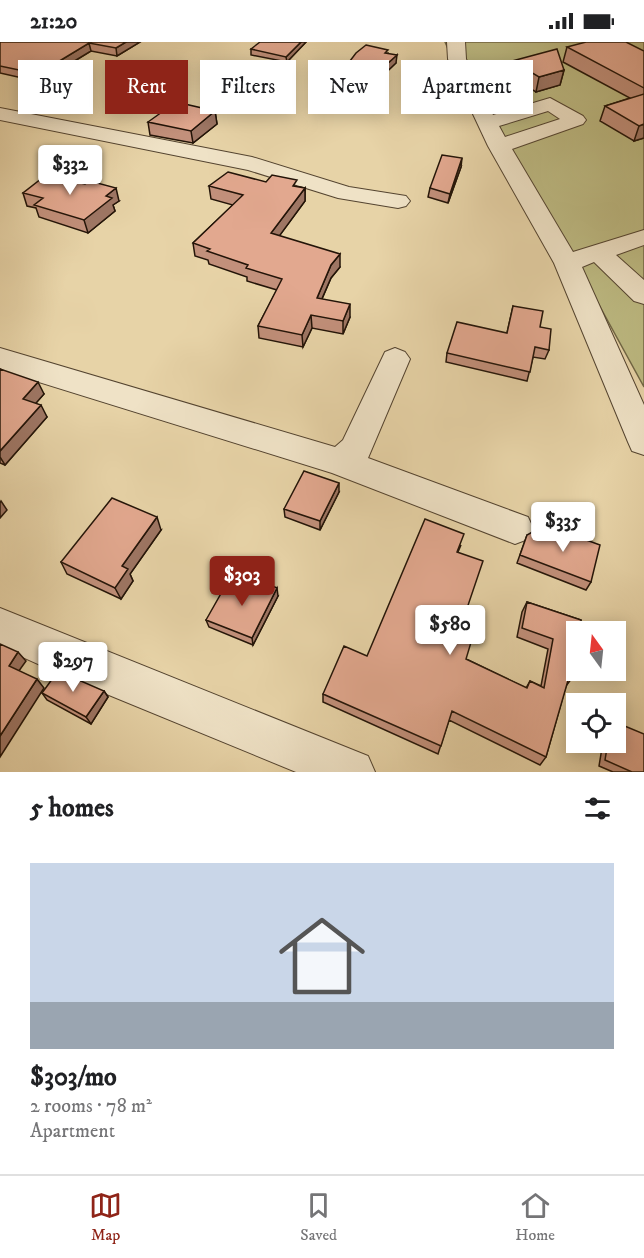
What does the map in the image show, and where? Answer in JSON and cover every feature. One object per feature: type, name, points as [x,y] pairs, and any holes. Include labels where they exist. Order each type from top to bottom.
[{"type":"street","points":[[456,42],[457,59],[487,123],[567,263],[644,442]]},
{"type":"street","points":[[487,123],[550,104],[576,120],[499,146]]},
{"type":"street","points":[[0,114],[252,164],[346,193],[398,201]]},
{"type":"street","points":[[567,263],[598,252],[641,242]]},
{"type":"street","points":[[598,252],[644,295]]},
{"type":"street","points":[[340,462],[356,449],[395,358]]},
{"type":"street","points":[[0,359],[340,462],[515,528]]},
{"type":"street","points":[[0,627],[102,671],[352,772]]},
{"type":"shaded area","points":[[445,42],[644,42],[644,387],[593,294],[570,294],[478,114],[533,114],[533,60],[453,60]]},
{"type":"building","points":[[0,42],[126,42],[116,48],[89,43],[61,60],[18,60],[18,70],[0,66]]},
{"type":"building","points":[[260,42],[301,42],[286,57],[251,49]]},
{"type":"building","points":[[586,42],[626,42],[644,51],[644,88],[567,47]]},
{"type":"building","points":[[366,45],[388,50],[385,53],[397,55],[389,62],[389,60],[351,60]]},
{"type":"building","points":[[557,49],[564,70],[539,77],[533,73],[533,60],[516,60]]},
{"type":"building","points":[[644,94],[644,124],[639,126],[605,106]]},
{"type":"building","points":[[188,105],[200,108],[200,114],[211,114],[191,131],[148,122],[159,114],[188,114]]},
{"type":"building","points":[[442,155],[462,158],[450,194],[430,188]]},
{"type":"building","points":[[228,172],[266,182],[272,175],[297,180],[293,186],[305,188],[271,233],[340,254],[331,265],[317,298],[350,304],[343,321],[311,315],[302,335],[258,326],[282,279],[246,268],[248,265],[207,251],[210,249],[193,243],[243,195],[209,186]]},
{"type":"building","points":[[46,175],[85,184],[90,181],[116,188],[106,196],[112,198],[84,220],[34,205],[43,198],[23,193]]},
{"type":"building","points":[[513,306],[543,311],[540,327],[551,329],[549,350],[535,347],[530,372],[447,353],[457,322],[507,333]]},
{"type":"building","points":[[0,369],[38,382],[23,399],[41,405],[0,451]]},
{"type":"building","points":[[304,471],[339,483],[320,521],[284,509]]},
{"type":"building","points":[[112,498],[157,517],[122,566],[128,569],[115,588],[61,562]]},
{"type":"building","points":[[425,519],[464,534],[457,552],[483,561],[462,623],[475,629],[466,659],[527,688],[530,681],[544,688],[553,639],[522,628],[527,602],[581,620],[566,621],[566,681],[568,681],[546,757],[452,711],[441,746],[323,694],[344,646],[367,656]]},
{"type":"building","points":[[534,531],[559,541],[562,531],[600,545],[591,582],[520,555],[527,535]]},
{"type":"building","points":[[252,578],[277,588],[252,638],[206,620],[227,583],[246,590]]},
{"type":"building","points":[[0,644],[18,652],[9,666],[37,679],[0,736]]},
{"type":"building","points":[[58,671],[104,691],[86,717],[42,693]]},
{"type":"building","points":[[626,727],[644,734],[644,772],[632,772],[605,760],[606,753],[626,753]]}]
